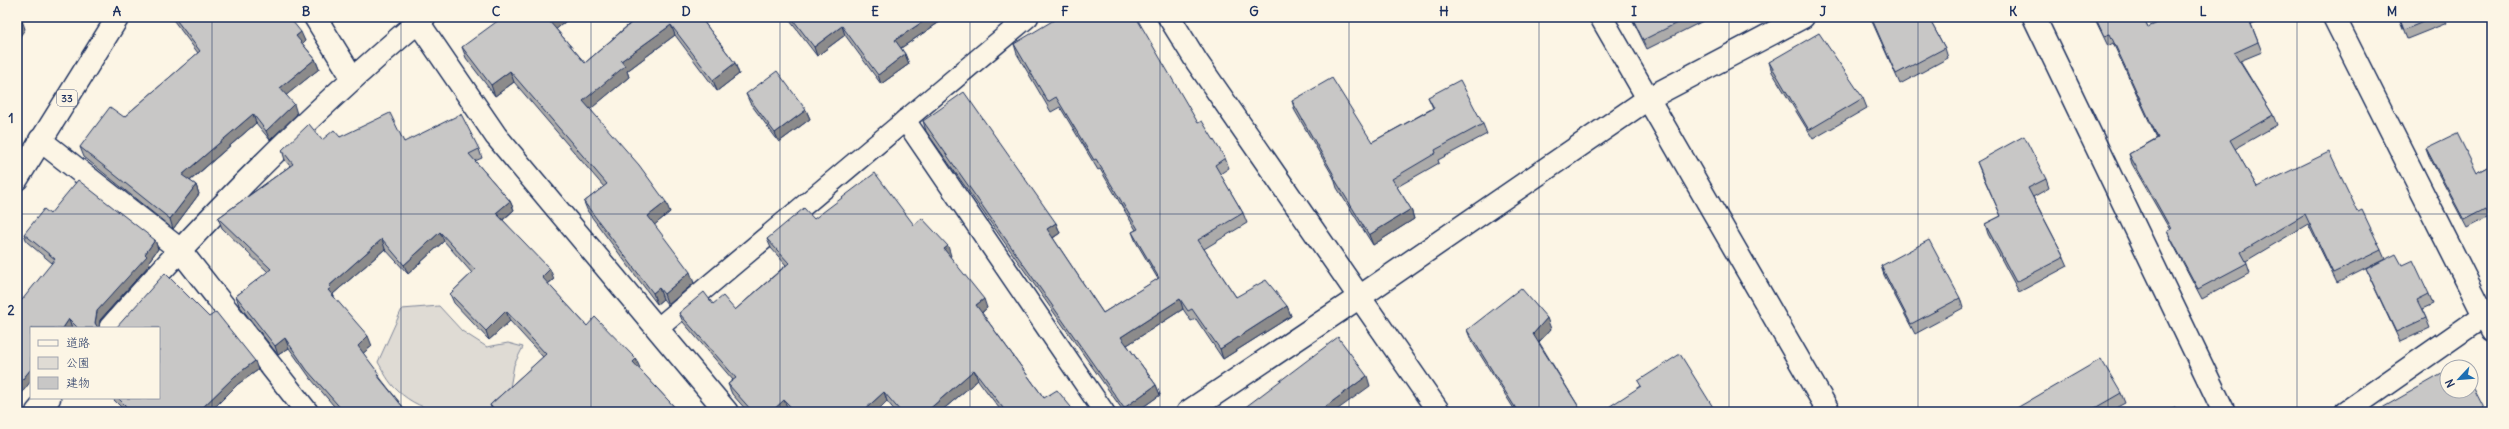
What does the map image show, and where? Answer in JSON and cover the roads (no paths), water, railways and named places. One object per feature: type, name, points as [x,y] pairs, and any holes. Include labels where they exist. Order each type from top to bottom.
[{"type":"street","name":"33","points":[[17,179],[118,17]]},
{"type":"street","points":[[315,17],[352,77]]},
{"type":"street","points":[[1169,17],[1198,62],[1361,296],[1439,412]]},
{"type":"street","points":[[1601,17],[1829,412]]},
{"type":"street","points":[[1188,412],[1361,296],[1649,98],[1803,17]]},
{"type":"street","points":[[2034,17],[2224,412]]},
{"type":"street","points":[[2334,17],[2489,319],[2346,412]]},
{"type":"street","points":[[111,327],[179,248],[352,77],[421,19],[496,136],[727,412]]},
{"type":"street","points":[[40,140],[179,248],[307,412]]},
{"type":"street","points":[[37,412],[48,399]]},
{"type":"lane","points":[[657,329],[1028,17]]},
{"type":"lane","points":[[905,120],[1104,412]]}]
